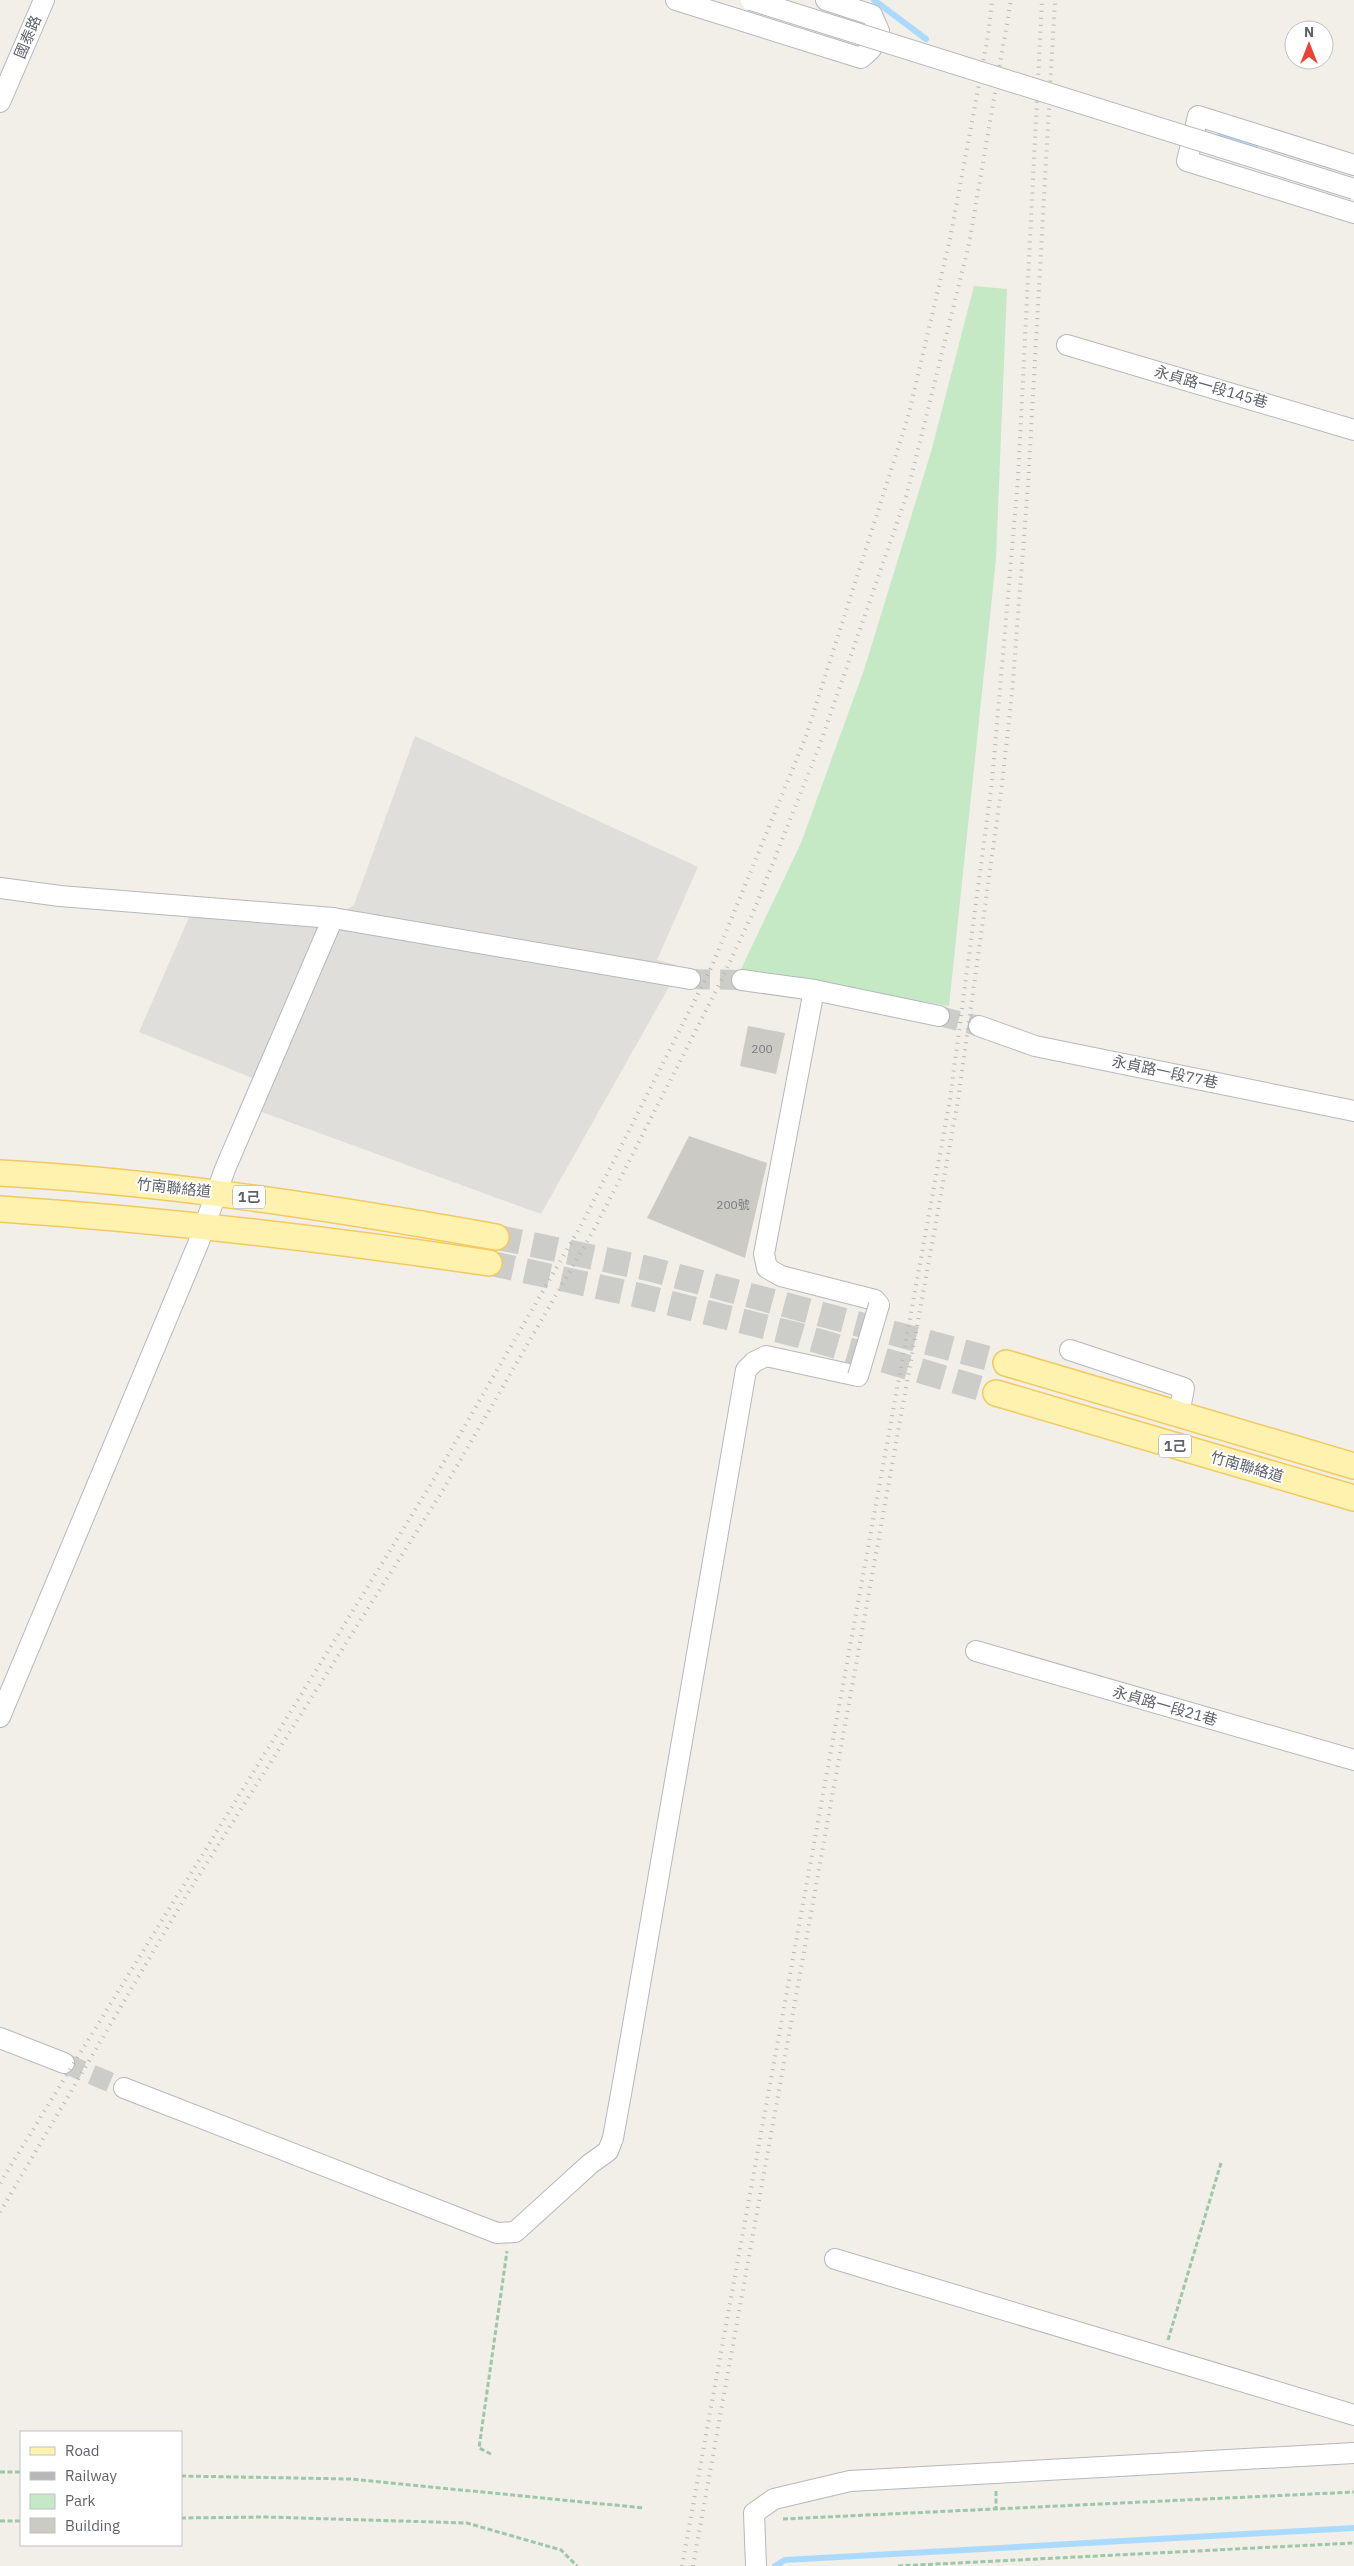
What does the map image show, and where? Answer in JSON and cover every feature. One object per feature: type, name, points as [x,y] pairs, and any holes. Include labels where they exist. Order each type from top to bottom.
[{"type":"main road","name":"竹南聯絡道","points":[[0,1173],[52,1176],[216,1193],[496,1237]]},
{"type":"main road","name":"1己","points":[[0,1209],[119,1217],[334,1240],[490,1263]]},
{"type":"main road","name":"竹南聯絡道","points":[[1006,1363],[1354,1466]]},
{"type":"main road","name":"竹南聯絡道","points":[[996,1393],[1354,1498]]},
{"type":"street","name":"國泰路","points":[[0,102],[44,0]]},
{"type":"street","points":[[676,0],[861,58],[871,49],[879,31],[872,15],[826,0]]},
{"type":"street","points":[[751,0],[1354,189]]},
{"type":"street","points":[[1354,165],[1198,116],[1187,161],[1354,213]]},
{"type":"street","name":"永貞路一段145巷","points":[[1067,345],[1354,430]]},
{"type":"street","points":[[0,888],[60,896],[333,918],[690,979]]},
{"type":"street","points":[[0,1718],[205,1226],[216,1193],[333,918]]},
{"type":"street","points":[[742,980],[814,990],[938,1016]]},
{"type":"street","points":[[124,2088],[497,2233],[515,2232],[522,2227],[590,2164],[608,2151],[613,2138],[696,1668],[746,1370],[754,1362],[766,1356],[858,1376],[879,1305],[875,1300],[780,1276],[767,1268],[764,1254],[814,990]]},
{"type":"street","name":"永貞路一段77巷","points":[[979,1026],[1035,1046],[1354,1111]]},
{"type":"street","points":[[1070,1350],[1184,1388],[1179,1414]]},
{"type":"street","name":"永貞路一段21巷","points":[[976,1651],[1354,1760]]},
{"type":"street","points":[[0,2038],[64,2063]]},
{"type":"street","points":[[835,2259],[1354,2414]]},
{"type":"street","points":[[756,2566],[754,2513],[774,2499],[850,2480],[1354,2453]]},
{"type":"path","points":[[1163,2357],[1221,2163]]},
{"type":"path","points":[[491,2454],[478,2448],[510,2233]]},
{"type":"path","points":[[0,2472],[20,2472]]},
{"type":"path","points":[[182,2476],[350,2479],[644,2508]]},
{"type":"path","points":[[754,2520],[1354,2492]]},
{"type":"path","points":[[182,2518],[266,2517],[467,2523],[561,2550],[577,2566]]},
{"type":"path","points":[[0,2521],[20,2521]]},
{"type":"path","points":[[898,2566],[1354,2543]]},
{"type":"shaded area","points":[[415,736],[698,867],[657,960],[676,965],[670,985],[541,1214],[259,1111],[272,1086],[139,1032],[190,915],[319,926],[354,905]]},
{"type":"green space","points":[[974,286],[1007,289],[996,559],[949,1006],[741,969],[801,843],[864,670],[931,452]]},
{"type":"building","points":[[748,1026],[785,1033],[776,1074],[740,1066]]},
{"type":"building","points":[[689,1136],[767,1163],[745,1258],[647,1218]]},
{"type":"waterway","points":[[874,0],[926,39]]},
{"type":"waterway","points":[[1220,136],[1255,148]]},
{"type":"waterway","points":[[775,2566],[785,2560],[1354,2528]]},
{"type":"tunnel","points":[[690,979],[742,980]]},
{"type":"tunnel","points":[[939,1016],[979,1026]]},
{"type":"tunnel","points":[[496,1237],[650,1269],[1006,1363]]},
{"type":"tunnel","points":[[489,1263],[637,1295],[798,1335],[996,1393]]},
{"type":"tunnel","points":[[64,2063],[124,2088]]},
{"type":"railway","points":[[0,2183],[431,1484],[583,1222],[712,966],[805,739],[908,417],[950,239],[988,36],[992,0]]},
{"type":"railway","points":[[0,2212],[186,1896],[443,1490],[596,1226],[721,981],[755,908],[819,747],[907,494],[969,244],[1011,0]]},
{"type":"railway","points":[[682,2566],[950,1099],[992,782],[1018,479],[1042,0]]},
{"type":"railway","points":[[693,2566],[958,1100],[1002,784],[1012,693],[1028,485],[1055,0]]}]
